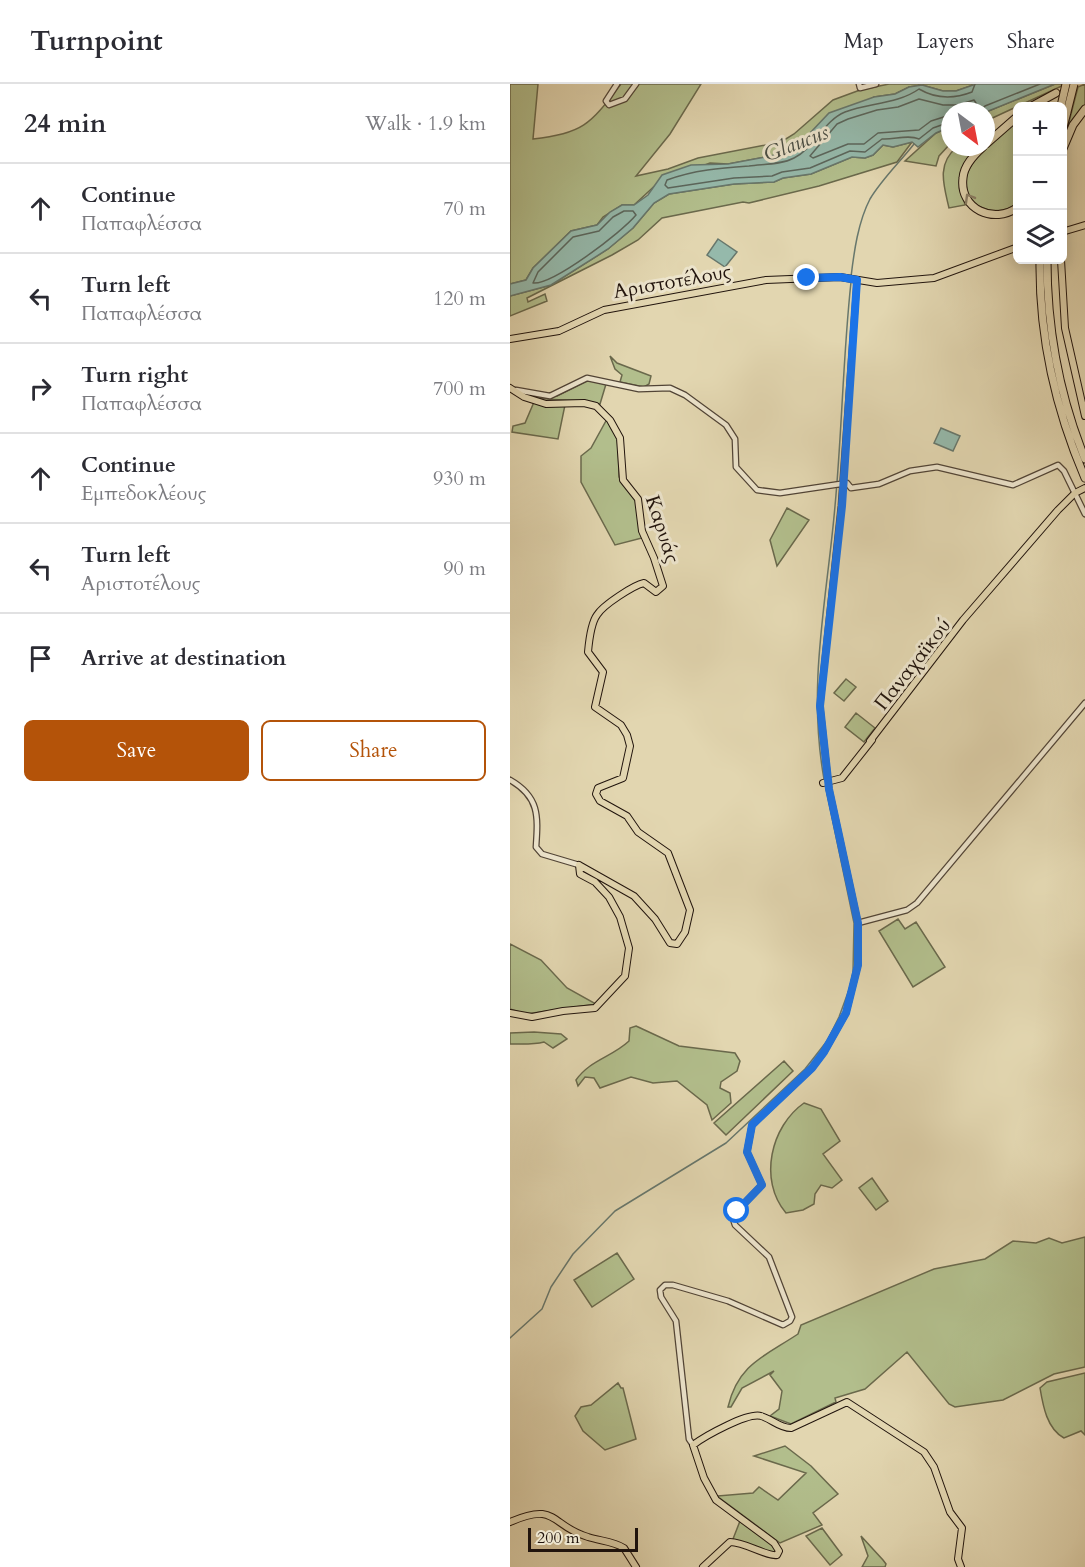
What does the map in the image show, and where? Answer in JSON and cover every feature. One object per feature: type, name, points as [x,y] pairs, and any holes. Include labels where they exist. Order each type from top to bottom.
[{"type":"highway","points":[[1062,102],[1066,84]]},
{"type":"highway","points":[[1067,112],[1075,84]]},
{"type":"highway","points":[[1039,102],[1056,93]]},
{"type":"highway","points":[[1067,139],[1073,125],[1085,109]]},
{"type":"highway","points":[[995,137],[1013,120]]},
{"type":"highway","points":[[977,156],[965,170],[963,187],[968,201],[975,209],[990,215],[1003,215],[1013,209]]},
{"type":"highway","points":[[1040,264],[1042,318],[1048,361],[1060,410],[1085,478]]},
{"type":"highway","points":[[1047,264],[1049,317],[1057,375],[1085,459]]},
{"type":"main road","points":[[1056,93],[1075,84]]},
{"type":"main road","points":[[1067,230],[1085,225]]},
{"type":"main road","points":[[856,280],[877,283],[934,278],[1013,248]]},
{"type":"main road","points":[[1061,264],[1065,328],[1085,416]]},
{"type":"main road","name":"Αριστοτέλους","points":[[510,339],[559,331],[604,310],[766,280],[847,278],[856,280]]},
{"type":"main road","name":"Καρυάς","points":[[512,389],[524,397],[546,404],[584,403],[596,406],[610,420],[620,438],[623,480],[638,499],[642,531],[663,586],[656,592],[644,584],[636,585],[601,610],[594,620],[588,652],[603,672],[595,707],[621,725],[630,746],[622,778],[598,788],[596,794],[602,802],[624,814],[638,832],[667,851],[690,910],[682,939],[677,944],[670,943],[655,919],[634,896],[579,865]]},
{"type":"main road","points":[[1075,493],[1085,488]]},
{"type":"main road","name":"Παναχαϊκού","points":[[826,783],[842,778],[977,605],[1075,493]]},
{"type":"main road","points":[[510,1013],[532,1017],[566,1010],[592,1009],[598,1006],[626,976],[628,945],[613,903],[595,882],[580,874],[579,865]]},
{"type":"main road","points":[[703,1567],[730,1542],[757,1548],[772,1556],[777,1555],[779,1551],[774,1544],[716,1500],[704,1478],[693,1445],[748,1416],[761,1416],[789,1428],[841,1404],[852,1403],[922,1449],[933,1464],[950,1512],[962,1528],[958,1558],[961,1567]]},
{"type":"main road","points":[[510,1522],[532,1514],[552,1516],[586,1537],[624,1548],[636,1567]]},
{"type":"street","points":[[617,84],[607,104],[612,105],[625,99],[636,84]]},
{"type":"street","points":[[860,86],[876,84]]},
{"type":"street","points":[[693,1445],[689,1439],[676,1321],[661,1297],[660,1290],[665,1286],[673,1285],[728,1301],[783,1325],[792,1319],[771,1260],[735,1225],[733,1219],[739,1209],[762,1185],[747,1152],[752,1125],[812,1068],[846,1013],[858,965],[858,923],[826,783],[820,692],[842,491],[856,280]]},
{"type":"street","points":[[512,389],[550,396],[587,378],[639,389],[670,388],[685,395],[726,425],[735,437],[736,468],[758,490],[780,493],[842,483],[848,483],[851,488]]},
{"type":"street","points":[[842,491],[882,484],[910,471],[935,467],[1013,484],[1058,465],[1064,471],[1085,514]]},
{"type":"street","points":[[858,923],[907,910],[917,903],[1085,703]]},
{"type":"street","name":"Καρυάς","points":[[510,780],[531,800],[538,813],[536,847],[542,854],[579,865]]},
{"type":"green space","points":[[510,84],[538,84],[533,139],[564,134],[585,124],[602,108],[621,84],[701,84],[670,134],[636,176],[668,169],[698,158],[781,142],[794,134],[833,100],[860,90],[889,84],[976,84],[956,91],[943,91],[922,85],[909,87],[895,94],[874,97],[807,138],[792,152],[728,164],[710,163],[659,182],[634,205],[622,205],[603,217],[597,225],[571,231],[533,268],[526,280],[510,284]]},
{"type":"green space","points":[[1055,84],[1066,84],[1027,102],[1013,102],[1013,109],[995,117],[995,108]]},
{"type":"green space","points":[[1085,84],[1085,105],[1067,132],[1067,129],[1078,87]]},
{"type":"green space","points":[[1013,122],[1013,205],[999,210],[989,210],[973,202],[965,185],[967,174],[978,156],[995,156],[996,137]]},
{"type":"green space","points":[[941,131],[941,154],[936,166],[905,161]]},
{"type":"green space","points":[[912,142],[897,162],[819,186],[749,203],[743,202],[662,218],[638,240],[527,298],[528,302],[545,294],[547,301],[510,316],[510,296],[551,285],[608,249],[633,228],[654,203],[669,194],[734,184],[774,182],[783,178],[811,174],[852,157],[865,158],[873,155],[883,145],[893,147]]},
{"type":"green space","points":[[949,156],[973,156],[962,180],[965,205],[949,208],[943,176]]},
{"type":"green space","points":[[610,356],[617,363],[651,376],[649,384],[644,387],[620,382],[622,375],[615,369]]},
{"type":"green space","points":[[589,380],[606,384],[600,404],[528,396],[557,396]]},
{"type":"green space","points":[[534,402],[565,405],[558,439],[512,432],[513,426],[525,423]]},
{"type":"green space","points":[[607,419],[618,440],[619,477],[635,497],[642,538],[615,545],[581,482],[581,456],[591,448]]},
{"type":"green space","points":[[787,508],[809,520],[777,566],[770,540]]},
{"type":"green space","points":[[846,679],[856,687],[844,701],[834,693]]},
{"type":"green space","points":[[856,713],[875,728],[864,742],[845,727]]},
{"type":"green space","points":[[898,919],[905,929],[916,922],[945,967],[913,987],[879,931]]},
{"type":"green space","points":[[510,944],[541,960],[567,988],[596,1004],[526,1014],[510,1009]]},
{"type":"green space","points":[[636,1026],[679,1046],[735,1053],[740,1061],[737,1071],[721,1082],[720,1088],[730,1093],[731,1103],[712,1120],[707,1105],[677,1081],[653,1083],[631,1077],[600,1088],[594,1078],[585,1077],[578,1086],[576,1080],[582,1073],[629,1041],[630,1028]]},
{"type":"green space","points":[[510,1033],[561,1034],[567,1039],[553,1048],[544,1042],[510,1044]]},
{"type":"green space","points":[[784,1061],[793,1071],[726,1135],[714,1123]]},
{"type":"green space","points":[[804,1103],[821,1109],[840,1141],[823,1154],[842,1180],[832,1188],[821,1185],[815,1194],[814,1204],[803,1210],[786,1213],[777,1200],[772,1185],[772,1154],[783,1125]]},
{"type":"green space","points":[[872,1178],[888,1201],[876,1210],[859,1188]]},
{"type":"green space","points":[[1085,1237],[1085,1367],[1054,1374],[1003,1400],[955,1407],[949,1404],[907,1352],[865,1389],[835,1398],[836,1402],[791,1424],[770,1416],[779,1409],[782,1391],[770,1375],[774,1371],[742,1388],[731,1407],[728,1407],[733,1392],[746,1371],[764,1355],[798,1334],[801,1325],[934,1269],[985,1259],[1013,1241],[1036,1243],[1049,1238],[1062,1243]]},
{"type":"green space","points":[[617,1253],[634,1279],[592,1307],[574,1280]]},
{"type":"green space","points":[[1085,1373],[1085,1435],[1081,1431],[1064,1438],[1050,1423],[1044,1409],[1040,1388],[1047,1382]]},
{"type":"green space","points":[[618,1383],[623,1388],[636,1439],[605,1450],[583,1431],[575,1416],[581,1407],[591,1405]]},
{"type":"green space","points":[[785,1446],[811,1466],[838,1494],[813,1513],[822,1525],[780,1543],[717,1496],[753,1493],[759,1487],[778,1500],[806,1473],[754,1456]]},
{"type":"green space","points":[[740,1521],[775,1545],[776,1554],[733,1539]]},
{"type":"green space","points":[[822,1528],[842,1555],[830,1565],[806,1536]]},
{"type":"green space","points":[[861,1536],[883,1560],[885,1567],[862,1567],[868,1556]]},
{"type":"water","points":[[976,84],[1055,84],[995,108],[995,102],[941,102],[941,131],[918,147],[912,142],[893,147],[883,145],[873,155],[865,158],[852,157],[811,174],[783,178],[774,182],[734,184],[669,194],[654,203],[633,228],[608,249],[551,285],[510,296],[510,284],[526,280],[533,268],[571,231],[597,225],[610,212],[622,205],[634,205],[648,195],[662,175],[691,165],[728,164],[792,152],[829,113],[874,97],[895,94],[909,87],[922,85],[943,91],[956,91]]},
{"type":"water","points":[[718,239],[737,252],[725,267],[707,255]]},
{"type":"water","points":[[941,428],[960,436],[953,451],[934,443]]},
{"type":"waterway","points":[[851,277],[855,247],[870,199],[914,144]]},
{"type":"waterway","points":[[824,779],[817,710],[818,676],[832,541],[851,282]]},
{"type":"waterway","points":[[510,1338],[542,1309],[551,1287],[573,1254],[615,1211],[726,1143],[805,1069],[827,1041],[850,987],[853,972],[854,923],[825,784]]},
{"type":"route","points":[[737,1211],[758,1192],[762,1185],[761,1177],[747,1152],[752,1125],[812,1068],[824,1052],[846,1013],[854,990],[858,965],[856,909],[829,789],[820,706],[820,686],[842,506],[846,413],[857,280],[840,277],[807,278]]},
{"type":"water label","name":"Glaucus","points":[[796,143]]}]
